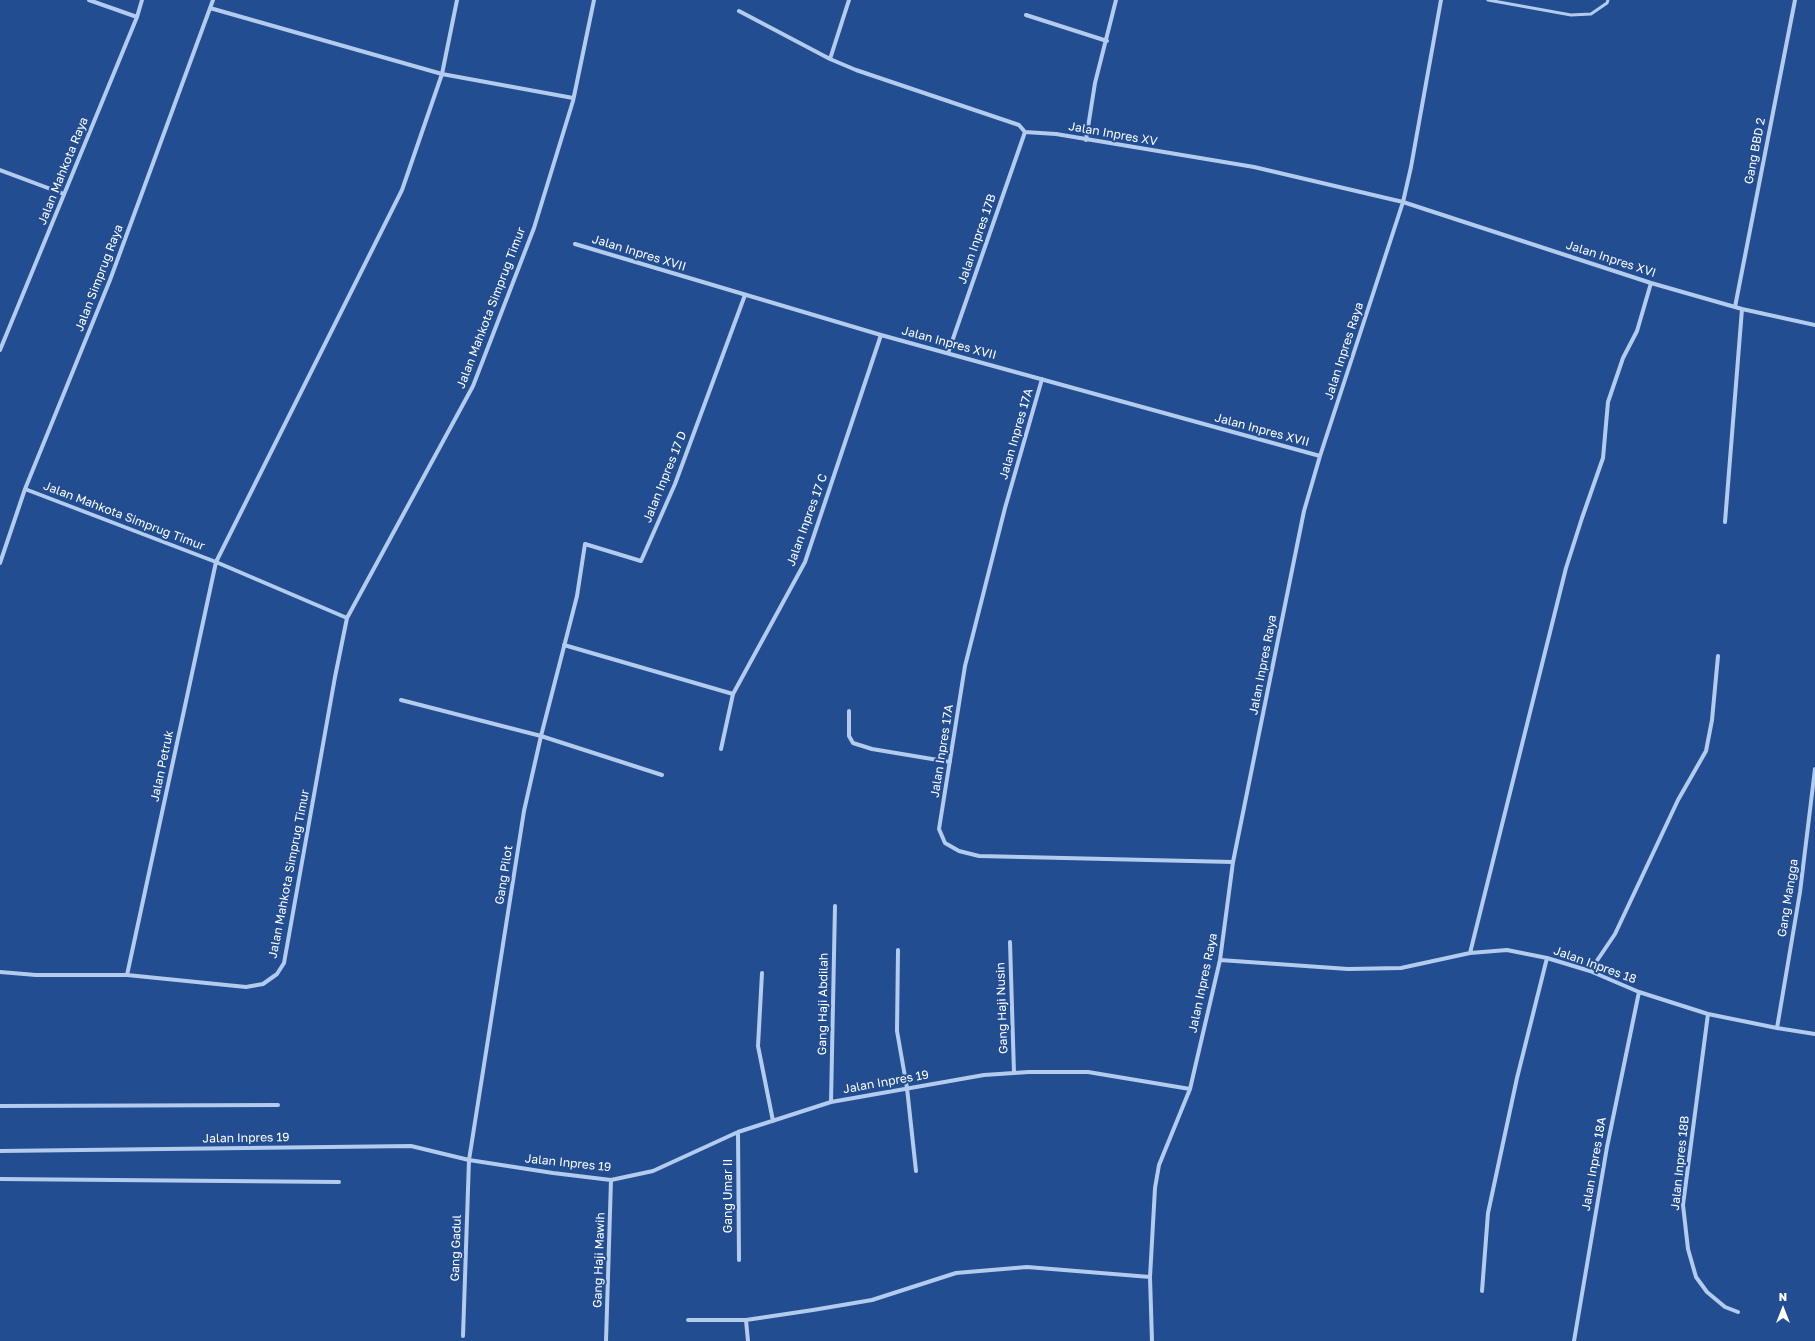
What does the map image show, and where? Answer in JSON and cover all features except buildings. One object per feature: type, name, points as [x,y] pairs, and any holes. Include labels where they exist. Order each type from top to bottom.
[{"type":"street","points":[[89,0],[137,17]]},
{"type":"street","name":"Jalan Mahkota Raya","points":[[0,350],[137,17],[142,0]]},
{"type":"street","name":"Jalan Simprug Raya","points":[[0,563],[25,489],[110,280],[213,0]]},
{"type":"street","name":"Jalan Mahkota Simprug Timur","points":[[216,562],[402,190],[442,74],[457,0]]},
{"type":"street","name":"Jalan Mahkota Simprug Timur","points":[[0,972],[36,975],[127,975],[246,987],[263,984],[277,974],[284,963],[288,951],[334,677],[347,618],[473,386],[534,228],[573,100],[594,0]]},
{"type":"street","points":[[830,59],[849,0]]},
{"type":"street","points":[[1086,140],[1095,83],[1107,41],[1116,0]]},
{"type":"street","name":"Jalan Inpres Raya","points":[[1152,1341],[1150,1277],[1154,1188],[1159,1165],[1190,1089],[1220,960],[1233,862],[1304,510],[1320,456],[1403,202],[1411,167],[1441,0]]},
{"type":"street","name":"Gang BBD 2","points":[[1735,307],[1795,0]]},
{"type":"street","points":[[210,8],[442,74],[573,100]]},
{"type":"street","name":"Jalan Inpres XV","points":[[739,11],[830,59],[856,70],[1018,125],[1025,132],[1056,134],[1254,167],[1403,202]]},
{"type":"street","points":[[1026,15],[1107,41]]},
{"type":"street","name":"Jalan Inpres 17B","points":[[948,353],[1025,132]]},
{"type":"street","points":[[0,170],[64,194]]},
{"type":"street","name":"Jalan Inpres XVI","points":[[1403,202],[1651,283],[1742,309],[1815,325]]},
{"type":"street","name":"Jalan Inpres XVII","points":[[575,244],[881,335],[1320,456]]},
{"type":"street","points":[[1470,953],[1566,568],[1582,518],[1604,458],[1608,402],[1623,358],[1637,331],[1651,283]]},
{"type":"street","name":"Jalan Inpres 17 D","points":[[577,596],[585,544],[641,561],[675,484],[745,295]]},
{"type":"street","points":[[1725,522],[1742,309]]},
{"type":"street","name":"Jalan Inpres 17 C","points":[[721,749],[733,694],[805,562],[881,335]]},
{"type":"street","name":"Jalan Inpres 17A","points":[[1042,380],[1005,508],[965,666],[938,829],[945,843],[959,851],[979,856],[1233,862]]},
{"type":"street","name":"Jalan Mahkota Simprug Timur","points":[[25,489],[216,562],[347,618]]},
{"type":"street","name":"Jalan Petruk","points":[[127,975],[216,562]]},
{"type":"street","name":"Gang Pilot","points":[[470,1160],[524,811],[541,736],[577,596]]},
{"type":"street","points":[[564,645],[733,694]]},
{"type":"street","points":[[1590,971],[1615,934],[1678,800],[1706,751],[1712,720],[1718,656]]},
{"type":"street","points":[[401,700],[541,736],[662,775]]},
{"type":"street","points":[[849,711],[849,736],[852,743],[872,749],[950,762]]},
{"type":"street","name":"Gang Mangga","points":[[1776,1028],[1800,892],[1815,770]]},
{"type":"street","name":"Gang Haji Abdilah","points":[[831,1102],[835,906]]},
{"type":"street","name":"Gang Haji Nusin","points":[[1010,942],[1014,1073]]},
{"type":"street","points":[[898,950],[897,1032],[908,1088],[916,1171]]},
{"type":"street","name":"Jalan Inpres 18","points":[[1220,960],[1348,969],[1401,968],[1470,953],[1507,950],[1547,958],[1590,971],[1639,992],[1708,1014],[1776,1028],[1815,1034]]},
{"type":"street","points":[[1482,1291],[1488,1213],[1518,1078],[1547,958]]},
{"type":"street","points":[[762,973],[758,1046],[772,1121]]},
{"type":"street","name":"Jalan Inpres 18A","points":[[1574,1341],[1607,1147],[1639,992]]},
{"type":"street","name":"Jalan Inpres 18B","points":[[1708,1014],[1684,1205],[1688,1249],[1696,1277],[1707,1292],[1725,1307],[1738,1312]]},
{"type":"street","name":"Jalan Inpres 19","points":[[0,1151],[411,1146],[470,1160],[553,1173],[612,1180],[653,1171],[738,1132],[831,1102],[984,1075],[1088,1072],[1190,1089]]},
{"type":"street","points":[[0,1106],[278,1105]]},
{"type":"street","name":"Gang Umar II","points":[[738,1132],[739,1260]]},
{"type":"street","name":"Gang Gadul","points":[[464,1336],[470,1160]]},
{"type":"street","points":[[0,1179],[339,1182]]},
{"type":"street","name":"Gang Haji Mawih","points":[[606,1341],[612,1180]]},
{"type":"street","points":[[688,1320],[746,1320],[872,1300],[956,1273],[1027,1267],[1150,1277]]},
{"type":"street","points":[[746,1320],[748,1341]]},
{"type":"lane","points":[[1488,0],[1571,15],[1592,14],[1607,3],[1608,0]]}]
